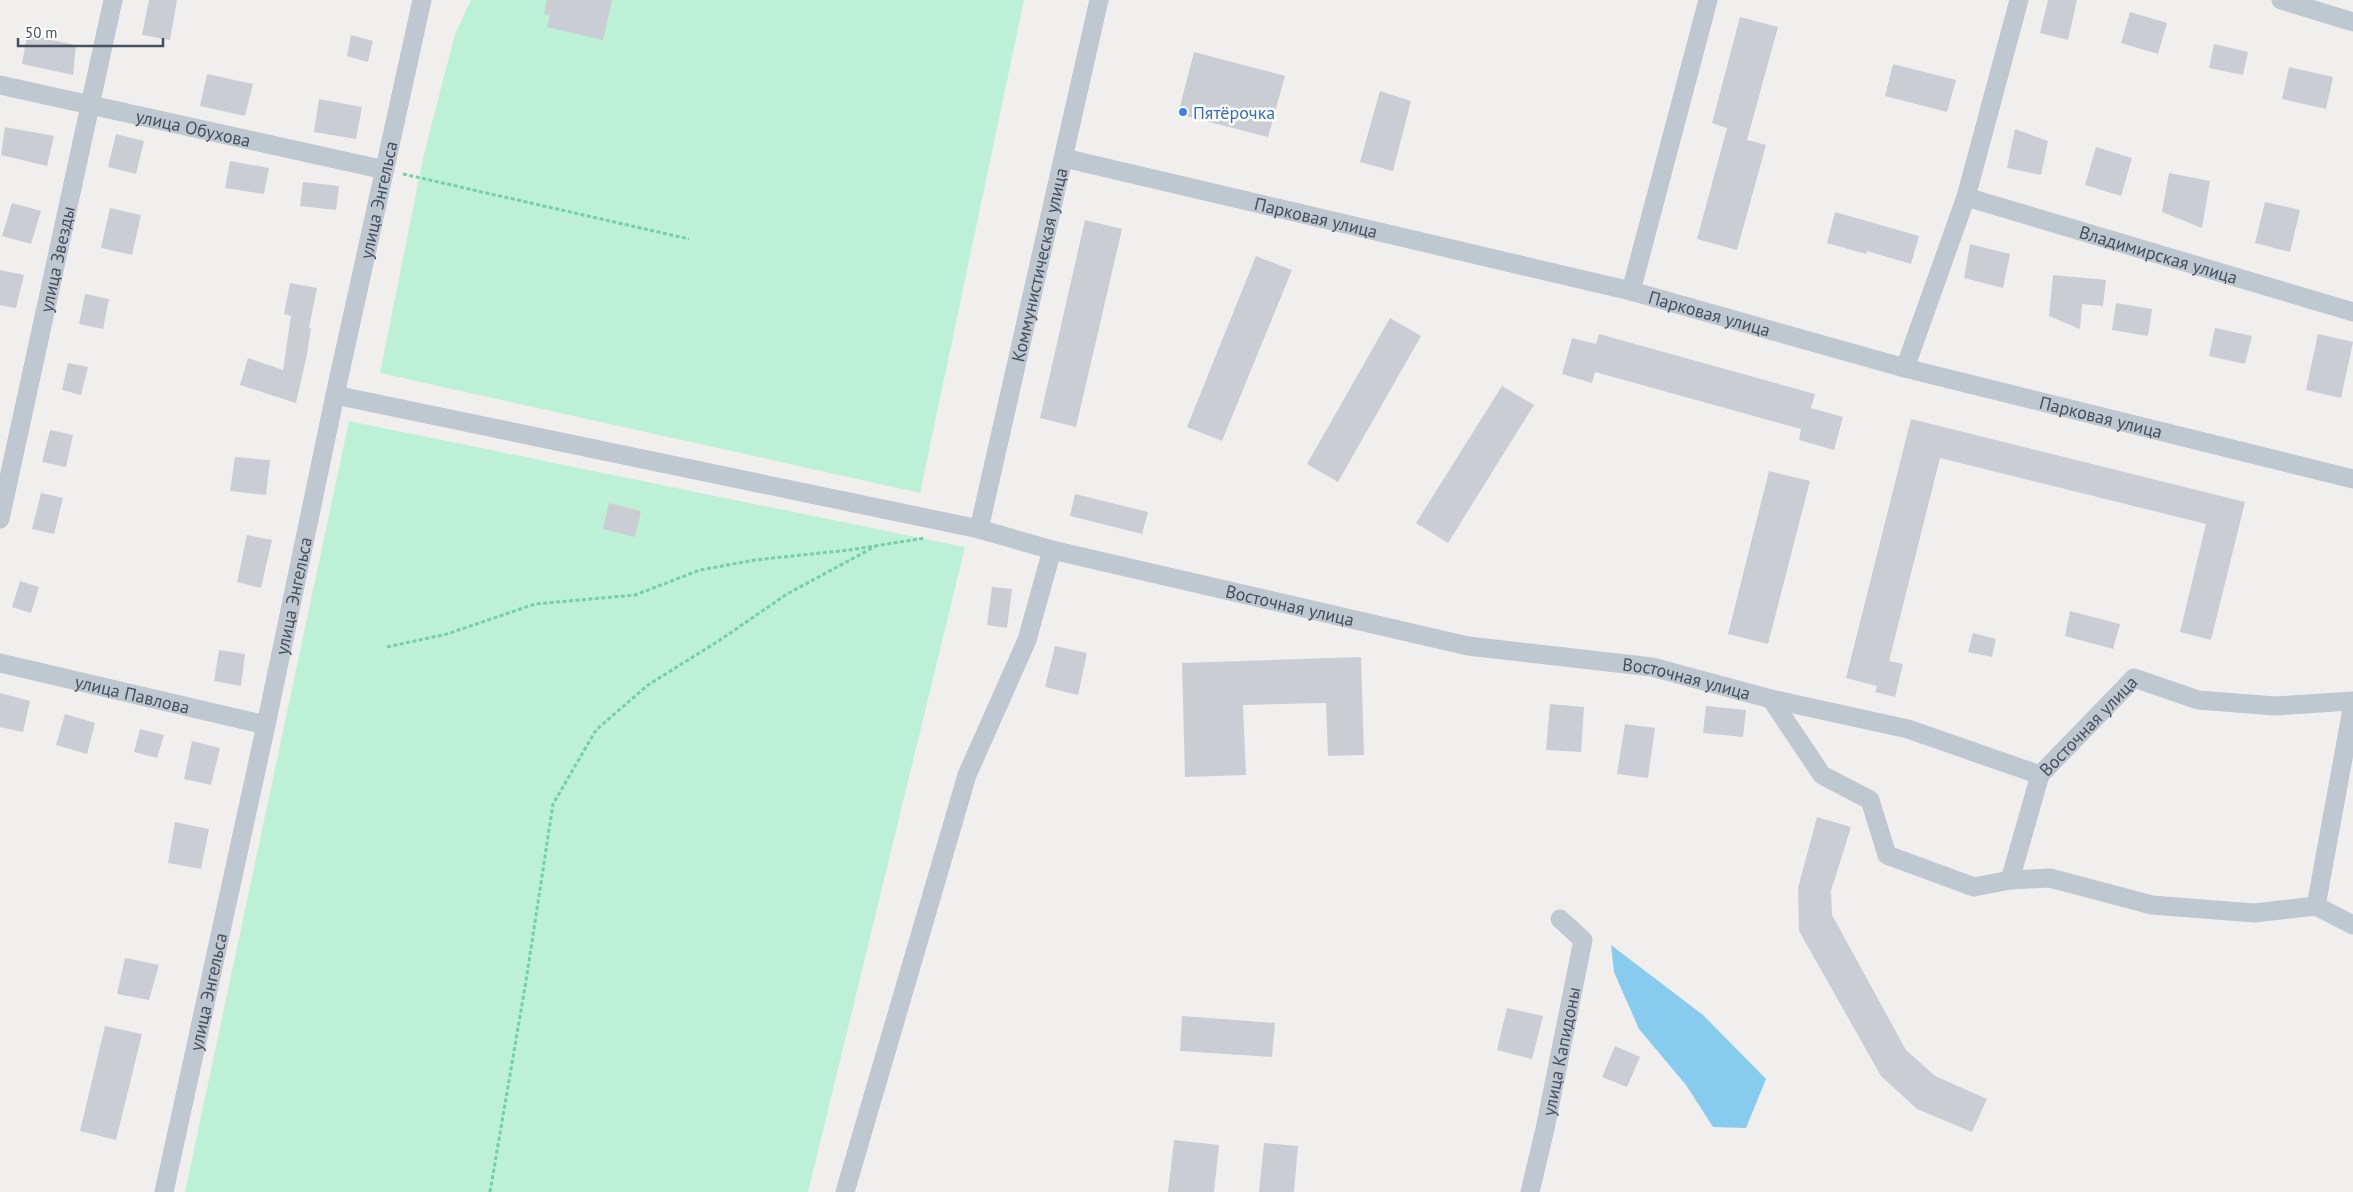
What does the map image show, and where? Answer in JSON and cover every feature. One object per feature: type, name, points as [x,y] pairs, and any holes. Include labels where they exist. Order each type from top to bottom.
[{"type":"street","name":"улица Звезды","points":[[0,518],[5,471],[92,104],[113,0]]},
{"type":"street","name":"улица Энгельса","points":[[164,1192],[266,724],[334,396],[422,0]]},
{"type":"street","name":"Коммунистическая улица","points":[[980,529],[1099,0]]},
{"type":"street","points":[[1631,291],[1708,0]]},
{"type":"street","points":[[1905,368],[1966,197],[2019,0]]},
{"type":"street","points":[[2281,0],[2353,22]]},
{"type":"street","name":"улица Обухова","points":[[0,85],[385,170]]},
{"type":"street","name":"Парковая улица","points":[[1064,158],[1631,291],[1905,368],[2353,478]]},
{"type":"street","name":"Владимирская улица","points":[[1966,197],[2353,312]]},
{"type":"street","name":"Восточная улица","points":[[334,396],[980,529],[1052,550],[1468,646],[1652,667],[1771,699],[1908,729],[2040,774],[2134,678],[2198,700],[2275,706],[2353,702]]},
{"type":"street","points":[[845,1192],[967,774],[1027,640],[1052,550]]},
{"type":"street","name":"улица Павлова","points":[[0,663],[266,724]]},
{"type":"street","points":[[1771,699],[1822,775],[1870,800],[1887,855],[1974,887],[2010,880],[2050,878],[2152,905],[2254,913],[2316,906],[2353,925]]},
{"type":"street","points":[[2316,906],[2353,702]]},
{"type":"street","points":[[2010,880],[2040,774]]},
{"type":"street","name":"улица Капидоны","points":[[1530,1192],[1545,1129],[1583,940],[1560,919]]},
{"type":"path","points":[[385,170],[689,239]]},
{"type":"path","points":[[387,647],[447,634],[535,604],[635,596],[700,570],[755,560],[876,546],[932,537]]},
{"type":"path","points":[[490,1192],[553,804],[596,730],[648,684],[720,640],[787,594],[876,546]]},
{"type":"green space","points":[[471,0],[1024,0],[920,493],[380,373],[424,154],[455,34]]},
{"type":"green space","points":[[349,421],[965,547],[808,1192],[185,1192]]},
{"type":"water","points":[[1611,945],[1703,1015],[1766,1079],[1746,1128],[1713,1127],[1686,1085],[1639,1029],[1614,972]]},
{"type":"building","points":[[149,0],[177,0],[170,40],[142,35]]},
{"type":"building","points":[[547,0],[612,0],[603,40],[547,27],[550,15],[544,14]]},
{"type":"building","points":[[2048,0],[2077,0],[2068,40],[2040,33]]},
{"type":"building","points":[[2130,12],[2167,23],[2158,54],[2121,43]]},
{"type":"building","points":[[1740,17],[1778,27],[1747,140],[1766,145],[1737,250],[1697,239],[1727,128],[1712,123]]},
{"type":"building","points":[[27,35],[76,45],[73,75],[22,64]]},
{"type":"building","points":[[351,35],[373,41],[368,62],[347,56]]},
{"type":"building","points":[[2214,44],[2248,52],[2243,75],[2209,68]]},
{"type":"building","points":[[1194,52],[1285,76],[1268,137],[1178,114]]},
{"type":"building","points":[[1893,64],[1956,80],[1947,112],[1885,96]]},
{"type":"building","points":[[2289,67],[2333,77],[2326,109],[2282,99]]},
{"type":"building","points":[[207,74],[253,84],[245,116],[200,106]]},
{"type":"building","points":[[1380,91],[1411,101],[1393,171],[1360,162]]},
{"type":"building","points":[[319,99],[362,107],[356,139],[314,132]]},
{"type":"building","points":[[5,127],[54,136],[47,166],[1,155]]},
{"type":"building","points":[[2015,129],[2048,141],[2041,175],[2007,168]]},
{"type":"building","points":[[116,134],[144,141],[136,174],[108,167]]},
{"type":"building","points":[[2096,147],[2132,158],[2121,196],[2085,185]]},
{"type":"building","points":[[230,161],[269,168],[264,194],[225,188]]},
{"type":"building","points":[[2169,173],[2210,181],[2202,228],[2162,212]]},
{"type":"building","points":[[303,182],[339,186],[336,210],[300,206]]},
{"type":"building","points":[[2265,202],[2300,210],[2290,252],[2255,243]]},
{"type":"building","points":[[12,203],[41,211],[31,244],[2,236]]},
{"type":"building","points":[[110,208],[141,215],[132,255],[101,248]]},
{"type":"building","points":[[1835,212],[1919,236],[1911,264],[1867,251],[1866,254],[1827,243]]},
{"type":"building","points":[[1085,220],[1122,229],[1076,427],[1040,418]]},
{"type":"building","points":[[1970,244],[2010,254],[2003,288],[1964,278]]},
{"type":"building","points":[[1256,256],[1292,270],[1222,441],[1187,427]]},
{"type":"building","points":[[0,270],[24,275],[16,308],[0,305]]},
{"type":"building","points":[[2053,275],[2106,280],[2103,306],[2082,304],[2080,329],[2049,316]]},
{"type":"building","points":[[290,283],[317,288],[309,328],[311,328],[307,354],[296,403],[240,385],[248,358],[283,370],[291,316],[284,314]]},
{"type":"building","points":[[85,294],[109,299],[103,329],[79,324]]},
{"type":"building","points":[[2116,303],[2152,309],[2148,336],[2112,330]]},
{"type":"building","points":[[1390,318],[1421,336],[1338,482],[1307,464]]},
{"type":"building","points":[[2215,328],[2252,336],[2245,364],[2209,356]]},
{"type":"building","points":[[1599,334],[1815,394],[1811,408],[1843,417],[1834,450],[1799,440],[1801,429],[1595,372],[1592,383],[1562,374],[1572,338],[1596,344]]},
{"type":"building","points":[[2318,334],[2353,342],[2341,398],[2306,390]]},
{"type":"building","points":[[68,363],[88,367],[81,395],[62,390]]},
{"type":"building","points":[[1502,386],[1534,405],[1448,543],[1416,523]]},
{"type":"building","points":[[1911,419],[2245,502],[2211,640],[2180,632],[2206,524],[1940,458],[1889,661],[1903,664],[1895,697],[1875,692],[1877,686],[1846,678]]},
{"type":"building","points":[[50,430],[73,435],[66,467],[42,462]]},
{"type":"building","points":[[235,457],[270,460],[266,495],[230,491]]},
{"type":"building","points":[[1769,471],[1810,481],[1768,644],[1728,634]]},
{"type":"building","points":[[41,493],[63,498],[54,534],[32,529]]},
{"type":"building","points":[[1075,494],[1148,512],[1142,534],[1070,516]]},
{"type":"building","points":[[609,503],[641,511],[635,537],[603,529]]},
{"type":"building","points":[[247,535],[272,540],[261,588],[237,582]]},
{"type":"building","points":[[20,581],[39,587],[31,613],[12,607]]},
{"type":"building","points":[[992,587],[1012,589],[1007,628],[987,625]]},
{"type":"building","points":[[2070,611],[2120,624],[2113,649],[2065,636]]},
{"type":"building","points":[[1973,633],[1996,639],[1992,657],[1968,652]]},
{"type":"building","points":[[1055,646],[1087,653],[1078,695],[1045,687]]},
{"type":"building","points":[[219,650],[245,654],[241,686],[214,681]]},
{"type":"building","points":[[1361,657],[1364,755],[1328,756],[1326,703],[1243,705],[1246,775],[1185,777],[1182,663]]},
{"type":"building","points":[[0,693],[30,701],[23,732],[0,727]]},
{"type":"building","points":[[1550,704],[1584,707],[1581,752],[1546,750]]},
{"type":"building","points":[[1706,706],[1746,710],[1743,737],[1703,733]]},
{"type":"building","points":[[65,714],[95,723],[87,754],[56,745]]},
{"type":"building","points":[[1625,724],[1655,728],[1648,778],[1617,774]]},
{"type":"building","points":[[140,729],[164,735],[157,758],[134,752]]},
{"type":"building","points":[[192,741],[220,748],[211,785],[184,779]]},
{"type":"building","points":[[1817,817],[1851,827],[1831,891],[1832,915],[1906,1050],[1935,1076],[1987,1099],[1972,1132],[1917,1109],[1881,1076],[1799,931],[1798,888]]},
{"type":"building","points":[[175,822],[209,829],[201,869],[168,863]]},
{"type":"building","points":[[125,958],[159,965],[149,1000],[117,994]]},
{"type":"building","points":[[1507,1008],[1543,1016],[1532,1059],[1497,1050]]},
{"type":"building","points":[[1182,1016],[1275,1023],[1272,1057],[1180,1051]]},
{"type":"building","points":[[105,1026],[142,1034],[116,1140],[80,1131]]},
{"type":"building","points":[[1615,1046],[1640,1057],[1627,1087],[1602,1077]]},
{"type":"building","points":[[1174,1140],[1219,1145],[1214,1192],[1168,1192]]},
{"type":"building","points":[[1264,1143],[1298,1146],[1294,1192],[1259,1192]]},
{"type":"place","name":"Пятёрочка","points":[[1183,112]]}]
